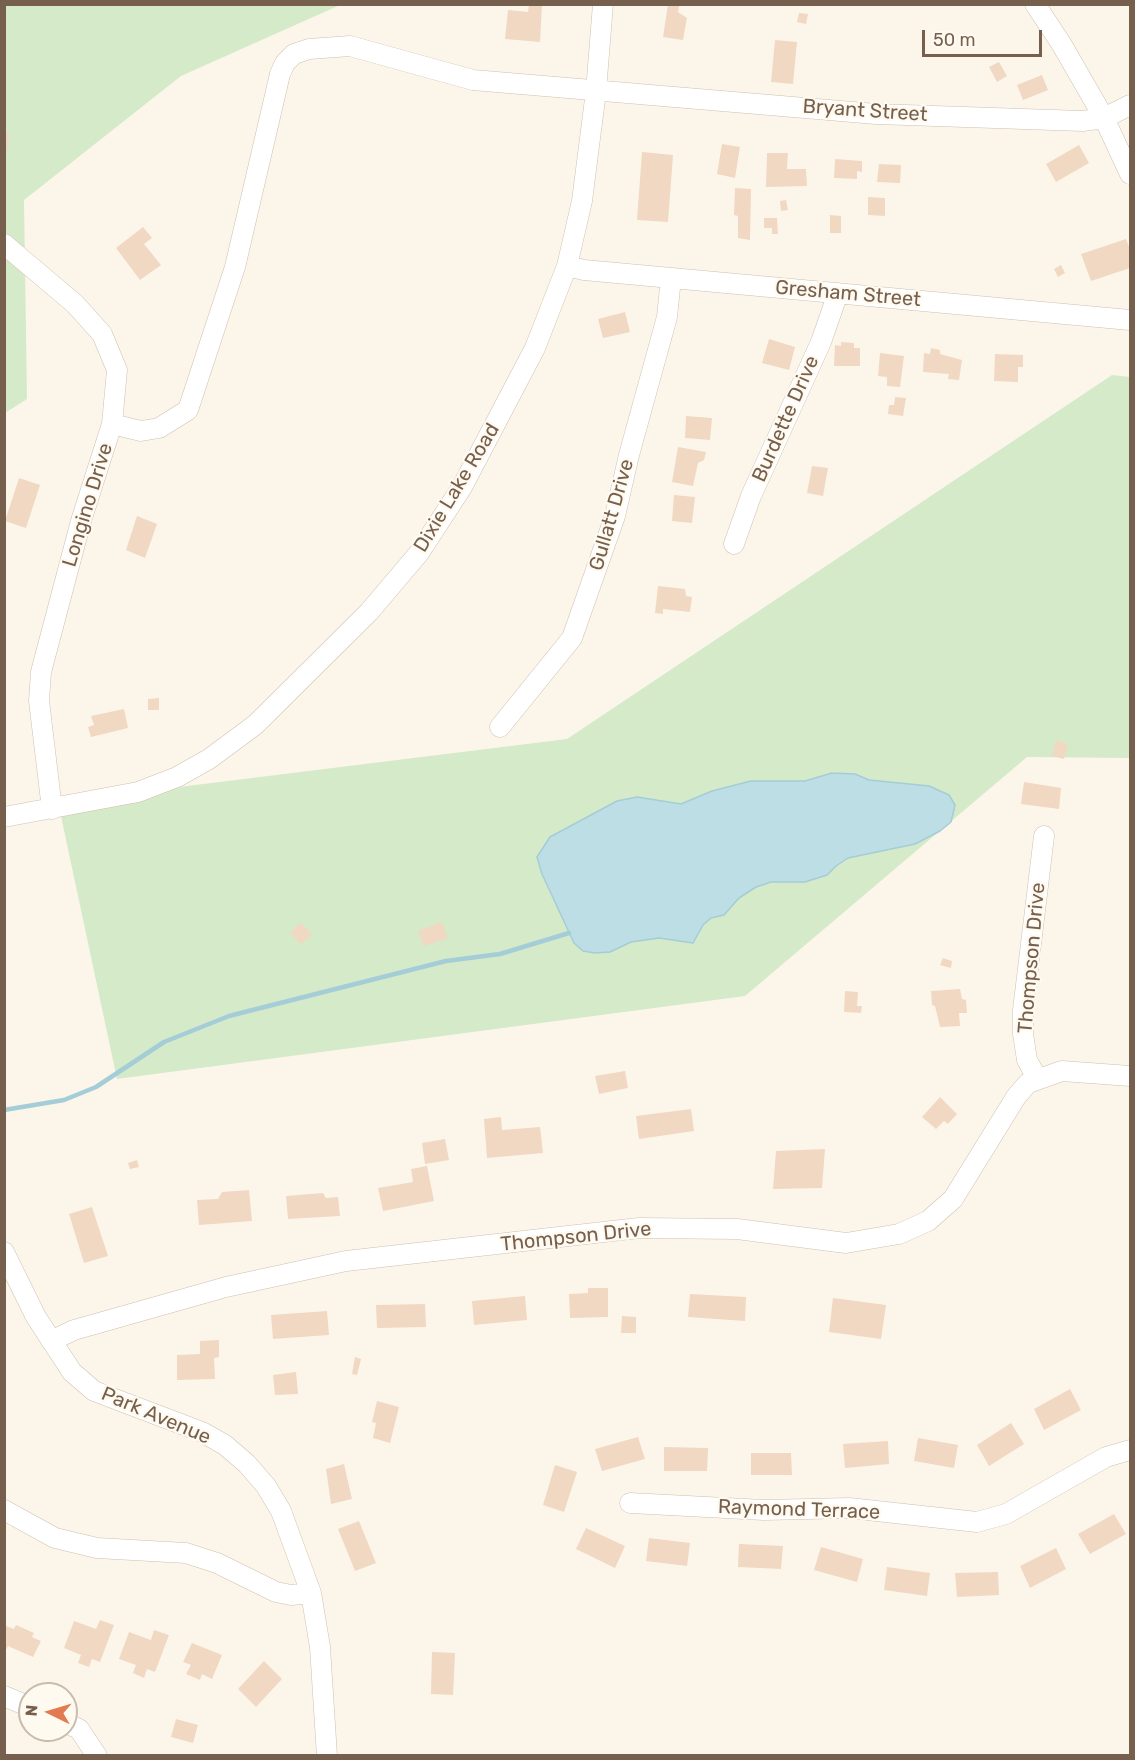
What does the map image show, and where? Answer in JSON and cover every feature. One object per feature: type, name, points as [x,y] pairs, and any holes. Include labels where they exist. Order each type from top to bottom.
[{"type":"street","name":"Dixie Lake Road","points":[[4,817],[138,792],[177,777],[209,759],[255,725],[369,612],[418,553],[462,487],[535,348],[567,266],[582,201],[596,91],[603,4]]},
{"type":"street","points":[[1035,4],[1062,45],[1104,118],[1131,174]]},
{"type":"street","name":"Bryant Street","points":[[112,424],[141,430],[159,428],[188,410],[235,267],[280,74],[285,63],[294,54],[309,49],[350,46],[473,80],[876,114],[1083,121],[1104,118],[1131,105]]},
{"type":"street","name":"Longino Drive","points":[[4,244],[75,304],[102,334],[117,370],[112,424],[81,521],[41,672],[39,701],[52,809]]},
{"type":"street","name":"Gresham Street","points":[[567,266],[670,278],[1131,320]]},
{"type":"street","name":"Gullatt Drive","points":[[500,727],[572,638],[615,516],[629,455],[667,316],[670,278]]},
{"type":"street","name":"Burdette Drive","points":[[734,544],[752,496],[821,342],[838,293]]},
{"type":"street","name":"Thompson Drive","points":[[1037,1078],[1027,1060],[1023,1034],[1023,1010],[1044,836]]},
{"type":"street","name":"Thompson Drive","points":[[51,1341],[74,1329],[226,1287],[346,1261],[639,1228],[737,1229],[846,1243],[899,1234],[928,1221],[953,1199],[1016,1097],[1028,1083],[1062,1071],[1131,1076]]},
{"type":"street","name":"Park Avenue","points":[[4,1252],[51,1341],[72,1372],[94,1391],[202,1432],[225,1445],[248,1464],[266,1486],[281,1511],[311,1593],[320,1647],[327,1755]]},
{"type":"street","name":"Raymond Terrace","points":[[630,1503],[765,1510],[849,1508],[977,1522],[1006,1514],[1106,1457],[1131,1450]]},
{"type":"street","points":[[4,1510],[55,1538],[97,1548],[186,1553],[218,1563],[276,1592],[291,1595],[311,1593]]},
{"type":"street","points":[[4,1696],[18,1702]]},
{"type":"street","points":[[78,1729],[97,1755]]},
{"type":"green space","points":[[4,5],[340,5],[181,76],[24,200],[27,399],[5,413]]},
{"type":"green space","points":[[1112,375],[1130,377],[1130,758],[1027,757],[745,996],[117,1079],[58,802],[567,739]]},
{"type":"water","points":[[832,773],[855,774],[869,780],[929,786],[949,795],[955,805],[951,822],[940,831],[915,844],[848,858],[827,875],[805,882],[771,882],[756,887],[739,898],[724,915],[711,918],[703,925],[693,943],[659,938],[631,942],[610,952],[595,953],[583,951],[574,943],[542,874],[537,857],[550,837],[617,801],[637,797],[681,804],[712,791],[751,781],[805,781]]},
{"type":"building","points":[[529,4],[542,4],[540,42],[505,39],[508,10],[528,12]]},
{"type":"building","points":[[668,4],[679,6],[678,12],[687,18],[683,40],[663,37]]},
{"type":"building","points":[[799,13],[808,14],[806,24],[797,22]]},
{"type":"building","points":[[775,40],[797,42],[793,84],[771,82]]},
{"type":"building","points":[[999,62],[1007,76],[997,82],[989,67]]},
{"type":"building","points":[[1042,75],[1048,90],[1023,100],[1017,85]]},
{"type":"building","points":[[5,133],[9,133],[6,159],[5,159]]},
{"type":"building","points":[[722,144],[740,147],[735,178],[717,174]]},
{"type":"building","points":[[1079,145],[1089,163],[1056,182],[1046,164]]},
{"type":"building","points":[[642,152],[673,155],[668,222],[637,220]]},
{"type":"building","points":[[767,153],[788,153],[787,169],[806,169],[807,186],[766,187]]},
{"type":"building","points":[[835,159],[862,161],[862,172],[857,171],[857,179],[834,178]]},
{"type":"building","points":[[879,164],[901,165],[900,183],[877,182]]},
{"type":"building","points":[[735,188],[751,189],[750,240],[738,238],[738,216],[734,215]]},
{"type":"building","points":[[868,197],[885,198],[885,216],[868,215]]},
{"type":"building","points":[[786,200],[788,210],[781,211],[780,201]]},
{"type":"building","points":[[830,215],[841,216],[841,233],[830,233]]},
{"type":"building","points":[[764,218],[777,218],[778,234],[772,234],[772,228],[764,228]]},
{"type":"building","points":[[143,227],[152,238],[144,244],[161,265],[140,280],[116,248]]},
{"type":"building","points":[[1126,239],[1130,249],[1130,268],[1091,281],[1081,254]]},
{"type":"building","points":[[1061,265],[1065,273],[1058,277],[1054,269]]},
{"type":"building","points":[[625,312],[630,332],[603,338],[598,319]]},
{"type":"building","points":[[769,339],[795,347],[789,370],[762,363]]},
{"type":"building","points":[[841,342],[854,343],[854,348],[860,348],[860,366],[834,366],[835,345],[841,346]]},
{"type":"building","points":[[931,348],[940,350],[940,354],[962,360],[959,380],[948,379],[949,374],[923,372],[924,353],[930,354]]},
{"type":"building","points":[[880,353],[904,356],[900,387],[887,386],[887,377],[878,376]]},
{"type":"building","points":[[995,354],[1023,355],[1023,367],[1018,367],[1018,382],[994,381]]},
{"type":"building","points":[[895,397],[906,398],[903,416],[888,414],[889,405],[894,405]]},
{"type":"building","points":[[686,416],[712,418],[710,440],[685,438]]},
{"type":"building","points":[[678,447],[706,452],[704,460],[698,463],[693,486],[672,482]]},
{"type":"building","points":[[812,466],[828,468],[823,496],[807,493]]},
{"type":"building","points":[[19,478],[40,485],[26,528],[5,521]]},
{"type":"building","points":[[674,495],[695,497],[692,523],[672,521]]},
{"type":"building","points":[[137,516],[157,524],[145,558],[126,550]]},
{"type":"building","points":[[658,586],[685,589],[686,596],[692,597],[690,612],[663,609],[663,614],[655,613]]},
{"type":"building","points":[[159,698],[159,710],[148,710],[148,699]]},
{"type":"building","points":[[124,709],[128,728],[91,737],[88,727],[94,725],[91,716]]},
{"type":"building","points":[[1056,740],[1068,744],[1064,759],[1052,756]]},
{"type":"building","points":[[1024,782],[1061,788],[1059,809],[1021,804]]},
{"type":"building","points":[[442,922],[448,938],[424,946],[418,931]]},
{"type":"building","points":[[300,923],[312,934],[301,944],[290,933]]},
{"type":"building","points":[[943,958],[952,961],[951,968],[940,965]]},
{"type":"building","points":[[960,989],[962,999],[966,1000],[967,1013],[959,1013],[960,1026],[940,1027],[935,1006],[932,1005],[931,991]]},
{"type":"building","points":[[845,991],[858,992],[857,1006],[862,1006],[861,1013],[844,1012]]},
{"type":"building","points":[[625,1071],[628,1088],[599,1094],[595,1076]]},
{"type":"building","points":[[940,1097],[957,1114],[948,1124],[944,1121],[936,1129],[922,1117]]},
{"type":"building","points":[[691,1109],[694,1131],[639,1139],[636,1116]]},
{"type":"building","points":[[501,1117],[502,1130],[540,1127],[543,1153],[487,1158],[484,1119]]},
{"type":"building","points":[[445,1139],[449,1160],[425,1164],[422,1143]]},
{"type":"building","points":[[825,1149],[822,1188],[773,1189],[776,1151]]},
{"type":"building","points":[[137,1160],[139,1167],[130,1169],[128,1163]]},
{"type":"building","points":[[427,1166],[434,1201],[383,1211],[378,1188],[413,1182],[411,1169]]},
{"type":"building","points":[[249,1190],[252,1221],[199,1225],[197,1200],[218,1199],[222,1192]]},
{"type":"building","points":[[323,1193],[326,1198],[338,1197],[340,1216],[288,1219],[286,1196]]},
{"type":"building","points":[[92,1207],[108,1256],[84,1263],[69,1214]]},
{"type":"building","points":[[588,1288],[608,1288],[608,1317],[570,1318],[569,1294],[588,1293]]},
{"type":"building","points":[[690,1294],[746,1297],[745,1321],[688,1317]]},
{"type":"building","points":[[525,1296],[527,1320],[474,1325],[472,1301]]},
{"type":"building","points":[[833,1298],[886,1305],[881,1339],[829,1332]]},
{"type":"building","points":[[425,1304],[426,1327],[377,1328],[376,1305]]},
{"type":"building","points":[[327,1311],[329,1335],[273,1339],[271,1315]]},
{"type":"building","points":[[622,1316],[636,1317],[636,1333],[621,1333]]},
{"type":"building","points":[[219,1340],[219,1357],[214,1358],[215,1379],[177,1380],[177,1355],[200,1354],[200,1341]]},
{"type":"building","points":[[355,1357],[361,1359],[357,1375],[352,1374]]},
{"type":"building","points":[[296,1372],[298,1394],[275,1395],[273,1375]]},
{"type":"building","points":[[1070,1389],[1081,1410],[1044,1430],[1034,1409]]},
{"type":"building","points":[[377,1401],[399,1407],[390,1443],[373,1438],[376,1423],[372,1422]]},
{"type":"building","points":[[1011,1423],[1024,1444],[989,1466],[977,1445]]},
{"type":"building","points":[[638,1437],[645,1459],[602,1471],[595,1449]]},
{"type":"building","points":[[918,1438],[958,1445],[954,1468],[914,1461]]},
{"type":"building","points":[[888,1441],[889,1464],[845,1468],[843,1444]]},
{"type":"building","points":[[664,1447],[708,1448],[707,1471],[664,1471]]},
{"type":"building","points":[[751,1453],[791,1453],[792,1475],[751,1475]]},
{"type":"building","points":[[344,1464],[352,1499],[331,1504],[326,1469]]},
{"type":"building","points":[[555,1465],[577,1472],[564,1512],[543,1505]]},
{"type":"building","points":[[1114,1514],[1126,1534],[1090,1554],[1078,1534]]},
{"type":"building","points":[[359,1521],[376,1563],[355,1571],[338,1529]]},
{"type":"building","points":[[586,1528],[625,1546],[615,1568],[576,1549]]},
{"type":"building","points":[[649,1538],[690,1543],[687,1566],[646,1561]]},
{"type":"building","points":[[739,1544],[783,1546],[781,1569],[738,1567]]},
{"type":"building","points":[[821,1547],[863,1559],[857,1582],[814,1570]]},
{"type":"building","points":[[1056,1548],[1066,1569],[1030,1588],[1020,1566]]},
{"type":"building","points":[[887,1567],[930,1573],[927,1596],[884,1590]]},
{"type":"building","points":[[998,1572],[999,1595],[957,1597],[955,1573]]},
{"type":"building","points":[[100,1620],[114,1625],[100,1662],[92,1659],[89,1667],[78,1663],[81,1655],[64,1648],[74,1621],[96,1629]]},
{"type":"building","points":[[16,1625],[34,1633],[32,1637],[41,1641],[33,1657],[8,1646],[4,1654],[4,1628],[6,1626],[14,1629]]},
{"type":"building","points":[[154,1630],[169,1635],[155,1672],[147,1669],[144,1678],[133,1673],[136,1665],[119,1659],[129,1632],[151,1640]]},
{"type":"building","points":[[192,1643],[222,1655],[212,1679],[202,1674],[200,1680],[186,1674],[191,1665],[183,1662]]},
{"type":"building","points":[[432,1652],[455,1653],[453,1695],[431,1694]]},
{"type":"building","points":[[264,1661],[282,1679],[256,1707],[238,1689]]},
{"type":"building","points":[[176,1719],[198,1725],[193,1743],[171,1737]]},
{"type":"waterway","points":[[4,1110],[64,1100],[96,1087],[164,1042],[229,1016],[446,961],[500,954],[569,933]]}]
